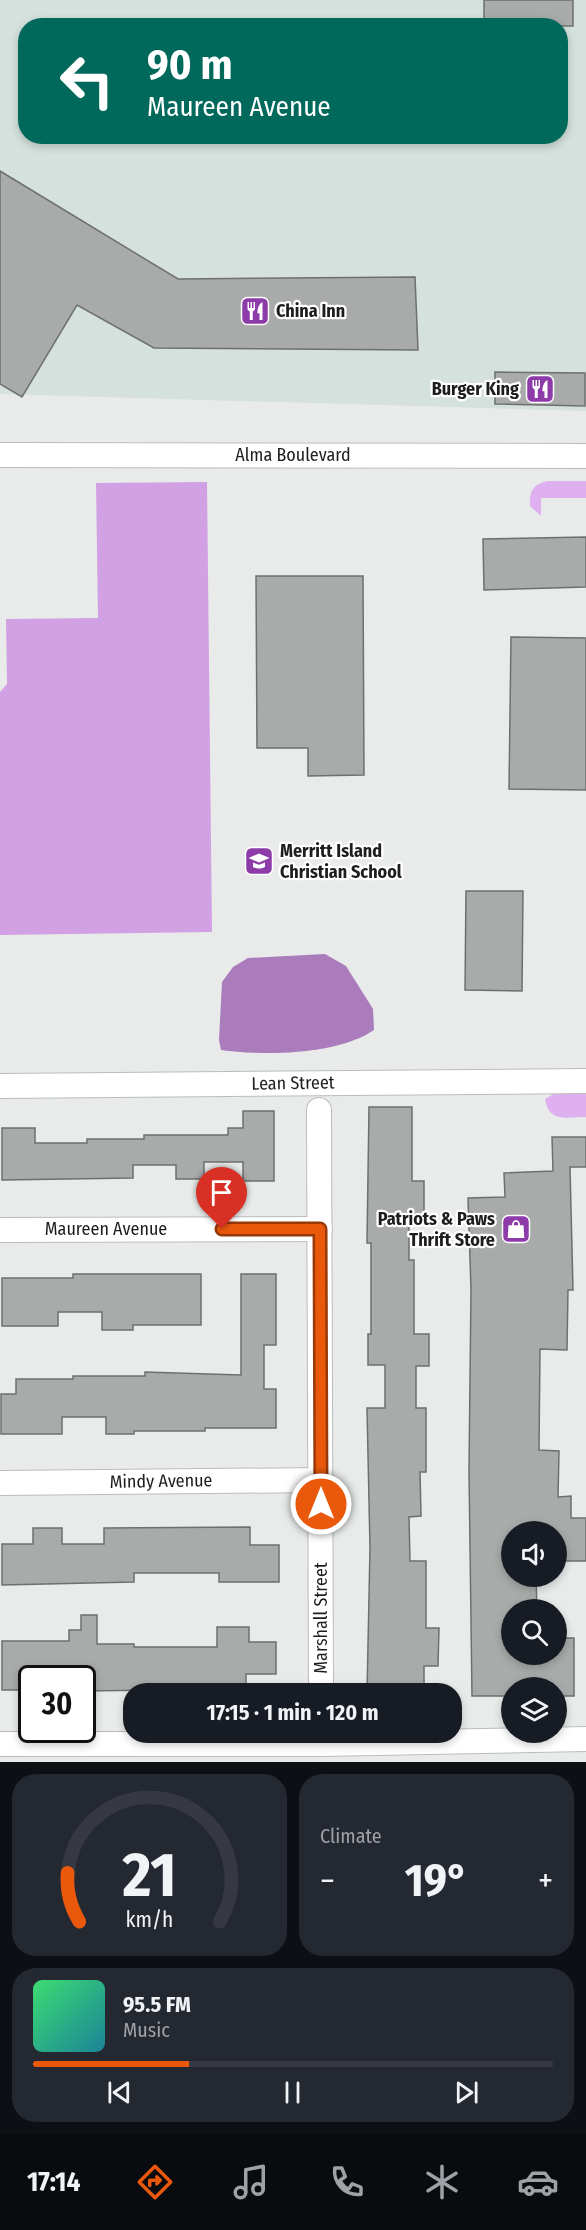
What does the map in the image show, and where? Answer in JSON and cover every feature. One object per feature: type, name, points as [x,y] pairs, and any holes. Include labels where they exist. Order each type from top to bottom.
[{"type":"street","name":"Alma Boulevard","points":[[0,455],[586,456]]},
{"type":"street","name":"Lean Street","points":[[0,1086],[586,1081]]},
{"type":"street","name":"Marshall Street","points":[[319,1110],[321,1683]]},
{"type":"street","name":"Maureen Avenue","points":[[0,1230],[320,1229]]},
{"type":"street","name":"Mindy Avenue","points":[[0,1483],[321,1480]]},
{"type":"street","points":[[0,1744],[320,1746],[586,1739]]},
{"type":"shaded area","points":[[0,0],[586,0],[586,411],[0,394]]},
{"type":"shaded area","points":[[548,481],[586,481],[586,498],[541,498],[541,516],[530,506],[530,496],[535,486]]},
{"type":"shaded area","points":[[207,482],[212,932],[0,935],[0,692],[7,684],[6,619],[98,618],[96,483]]},
{"type":"shaded area","points":[[325,954],[346,966],[373,1009],[374,1030],[341,1045],[300,1052],[258,1053],[221,1050],[219,1040],[222,982],[233,967],[248,958]]},
{"type":"shaded area","points":[[557,1092],[586,1093],[586,1117],[565,1118],[550,1112],[545,1099]]},
{"type":"building","points":[[484,0],[573,0],[573,26],[568,26],[568,18],[484,18]]},
{"type":"building","points":[[0,171],[178,279],[415,277],[418,350],[154,348],[77,305],[22,397],[0,384]]},
{"type":"building","name":"Burger King","points":[[495,372],[585,373],[585,406],[495,404]]},
{"type":"building","points":[[586,537],[586,587],[484,590],[483,539]]},
{"type":"building","points":[[256,576],[363,576],[364,775],[308,776],[308,748],[257,748]]},
{"type":"building","points":[[511,637],[586,638],[586,790],[509,789]]},
{"type":"building","points":[[466,891],[523,891],[522,991],[465,990]]},
{"type":"building","points":[[369,1107],[412,1107],[412,1181],[424,1181],[424,1216],[409,1216],[409,1260],[414,1260],[414,1334],[429,1334],[429,1366],[416,1366],[416,1408],[426,1408],[426,1472],[420,1472],[421,1516],[409,1517],[410,1561],[426,1561],[426,1628],[439,1628],[438,1666],[424,1666],[424,1683],[367,1683],[370,1548],[367,1408],[385,1408],[385,1365],[368,1365],[368,1334],[371,1334],[371,1243],[367,1243]]},
{"type":"building","points":[[243,1111],[274,1111],[274,1181],[243,1181],[243,1162],[204,1162],[204,1179],[176,1179],[176,1165],[133,1165],[133,1178],[2,1180],[2,1128],[35,1128],[35,1143],[87,1143],[87,1139],[144,1139],[144,1135],[228,1135],[228,1128],[243,1128]]},
{"type":"building","points":[[552,1137],[586,1137],[586,1167],[570,1167],[573,1290],[568,1290],[567,1350],[540,1349],[539,1450],[559,1451],[558,1497],[571,1496],[571,1518],[586,1518],[586,1561],[567,1561],[567,1521],[501,1521],[501,1587],[536,1587],[537,1599],[501,1599],[501,1665],[567,1665],[567,1638],[574,1638],[574,1696],[567,1696],[567,1677],[501,1677],[501,1696],[472,1696],[469,1471],[471,1289],[468,1198],[505,1197],[504,1173],[553,1171]]},
{"type":"building","points":[[73,1274],[201,1274],[201,1325],[133,1325],[133,1330],[102,1330],[102,1312],[58,1312],[58,1326],[2,1326],[2,1278],[73,1278]]},
{"type":"building","points":[[241,1274],[276,1274],[276,1345],[264,1345],[264,1389],[276,1389],[276,1428],[205,1428],[205,1431],[134,1431],[134,1434],[106,1434],[106,1417],[62,1417],[62,1434],[1,1434],[1,1394],[16,1394],[16,1379],[145,1376],[145,1372],[241,1375]]},
{"type":"building","points":[[250,1527],[250,1545],[279,1545],[279,1582],[219,1582],[219,1573],[134,1573],[134,1582],[2,1585],[2,1544],[33,1544],[33,1528],[62,1528],[62,1544],[104,1544],[104,1528]]},
{"type":"building","points":[[81,1615],[97,1615],[97,1644],[134,1644],[134,1647],[217,1647],[217,1627],[249,1627],[249,1642],[276,1642],[276,1674],[246,1674],[246,1683],[123,1683],[123,1690],[96,1691],[96,1665],[18,1665],[18,1690],[2,1690],[2,1641],[69,1641],[69,1630],[81,1630]]},
{"type":"place","name":"China Inn","points":[[255,311]]},
{"type":"place","name":"Burger King","points":[[540,389]]},
{"type":"place","name":"Merritt Island Christian School","points":[[259,861]]},
{"type":"place","name":"Patriots & Paws Thrift Store","points":[[516,1229]]},
{"type":"route","points":[[222,1229],[320,1229],[321,1504]]}]
